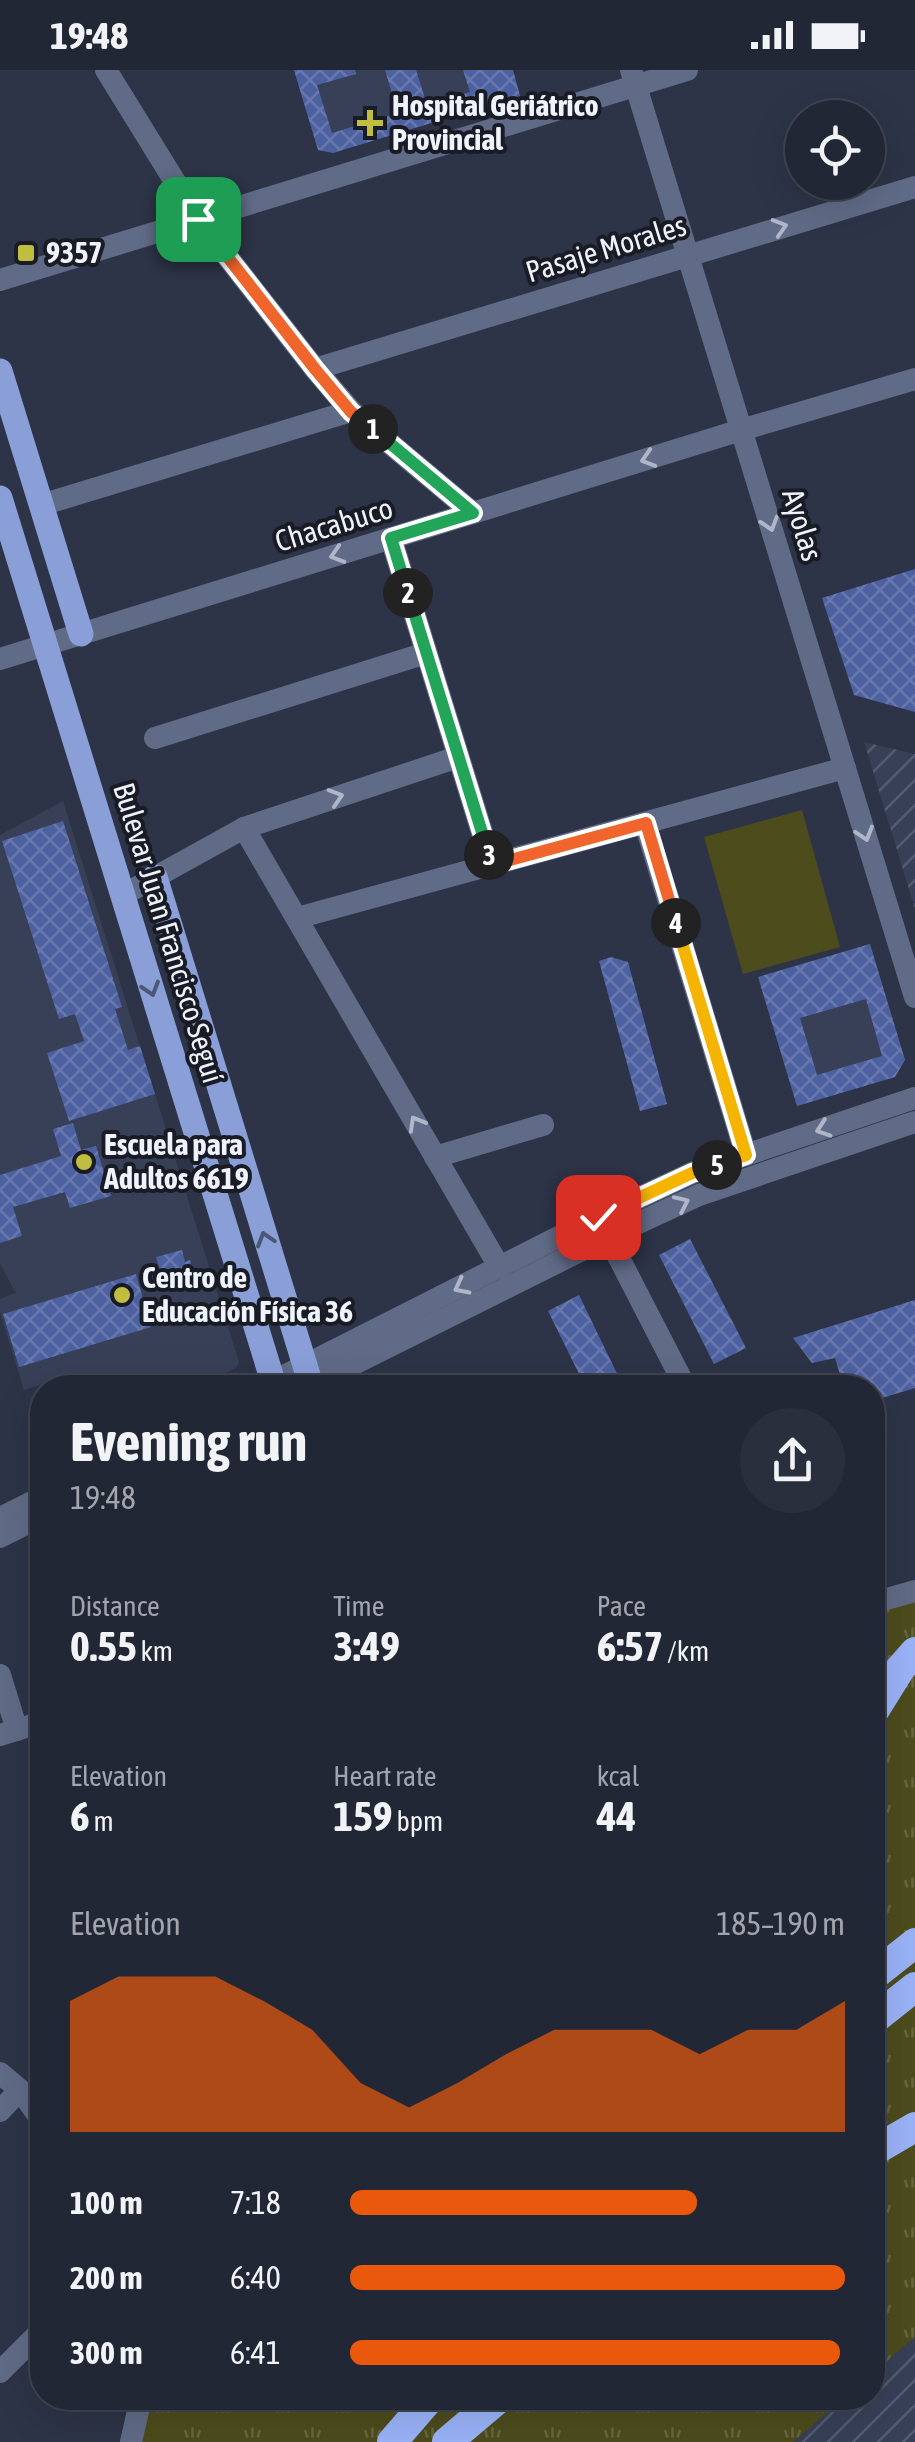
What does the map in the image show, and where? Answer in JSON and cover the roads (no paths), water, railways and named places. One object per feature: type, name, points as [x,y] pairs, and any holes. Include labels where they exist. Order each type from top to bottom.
[{"type":"highway","points":[[885,1693],[915,1652]]},
{"type":"highway","points":[[885,1966],[915,1942]]},
{"type":"highway","points":[[885,2011],[915,1987]]},
{"type":"highway","points":[[885,2144],[915,2127]]},
{"type":"highway","points":[[392,2442],[420,2410]]},
{"type":"highway","points":[[437,2442],[465,2410]]},
{"type":"highway","points":[[446,2442],[485,2410]]},
{"type":"main road","points":[[0,371],[81,634]]},
{"type":"main road","name":"Bulevar Juan Francisco Seguí","points":[[0,498],[266,1375]]},
{"type":"main road","name":"Bulevar Juan Francisco Seguí","points":[[155,877],[306,1375]]},
{"type":"street","points":[[106,70],[198,219],[315,369],[351,412],[473,513]]},
{"type":"street","points":[[0,280],[633,78],[687,70]]},
{"type":"street","name":"Ayolas","points":[[633,78],[915,997]]},
{"type":"street","name":"Pasaje Morales","points":[[315,369],[915,187]]},
{"type":"street","name":"Chacabuco","points":[[0,659],[915,379]]},
{"type":"street","points":[[41,505],[351,412]]},
{"type":"street","points":[[391,538],[492,865]]},
{"type":"street","points":[[155,738],[426,653]]},
{"type":"street","points":[[122,896],[244,828],[458,757]]},
{"type":"street","points":[[297,918],[845,768]]},
{"type":"street","points":[[646,823],[746,1155]]},
{"type":"street","points":[[244,828],[500,1268]]},
{"type":"street","points":[[319,1375],[603,1227],[692,1173],[915,1098]]},
{"type":"street","points":[[318,1375],[500,1268],[603,1227],[915,1122]]},
{"type":"street","points":[[435,1157],[543,1126]]},
{"type":"street","points":[[603,1227],[679,1375]]},
{"type":"street","points":[[0,1518],[30,1502]]},
{"type":"street","points":[[0,1537],[30,1522]]},
{"type":"street","points":[[885,1599],[915,1591]]},
{"type":"street","points":[[0,1675],[8,1733]]},
{"type":"street","points":[[0,2073],[30,2104]]},
{"type":"street","points":[[0,2111],[20,2090]]},
{"type":"street","points":[[0,2372],[30,2342]]},
{"type":"street","points":[[131,2442],[138,2410]]},
{"type":"place","name":"Hospital Geriátrico Provincial","points":[[370,123]]},
{"type":"place","name":"9357","points":[[26,253]]},
{"type":"place","name":"Escuela para Adultos 6619","points":[[84,1162]]},
{"type":"place","name":"Centro de Educación Física 36","points":[[122,1295]]}]
